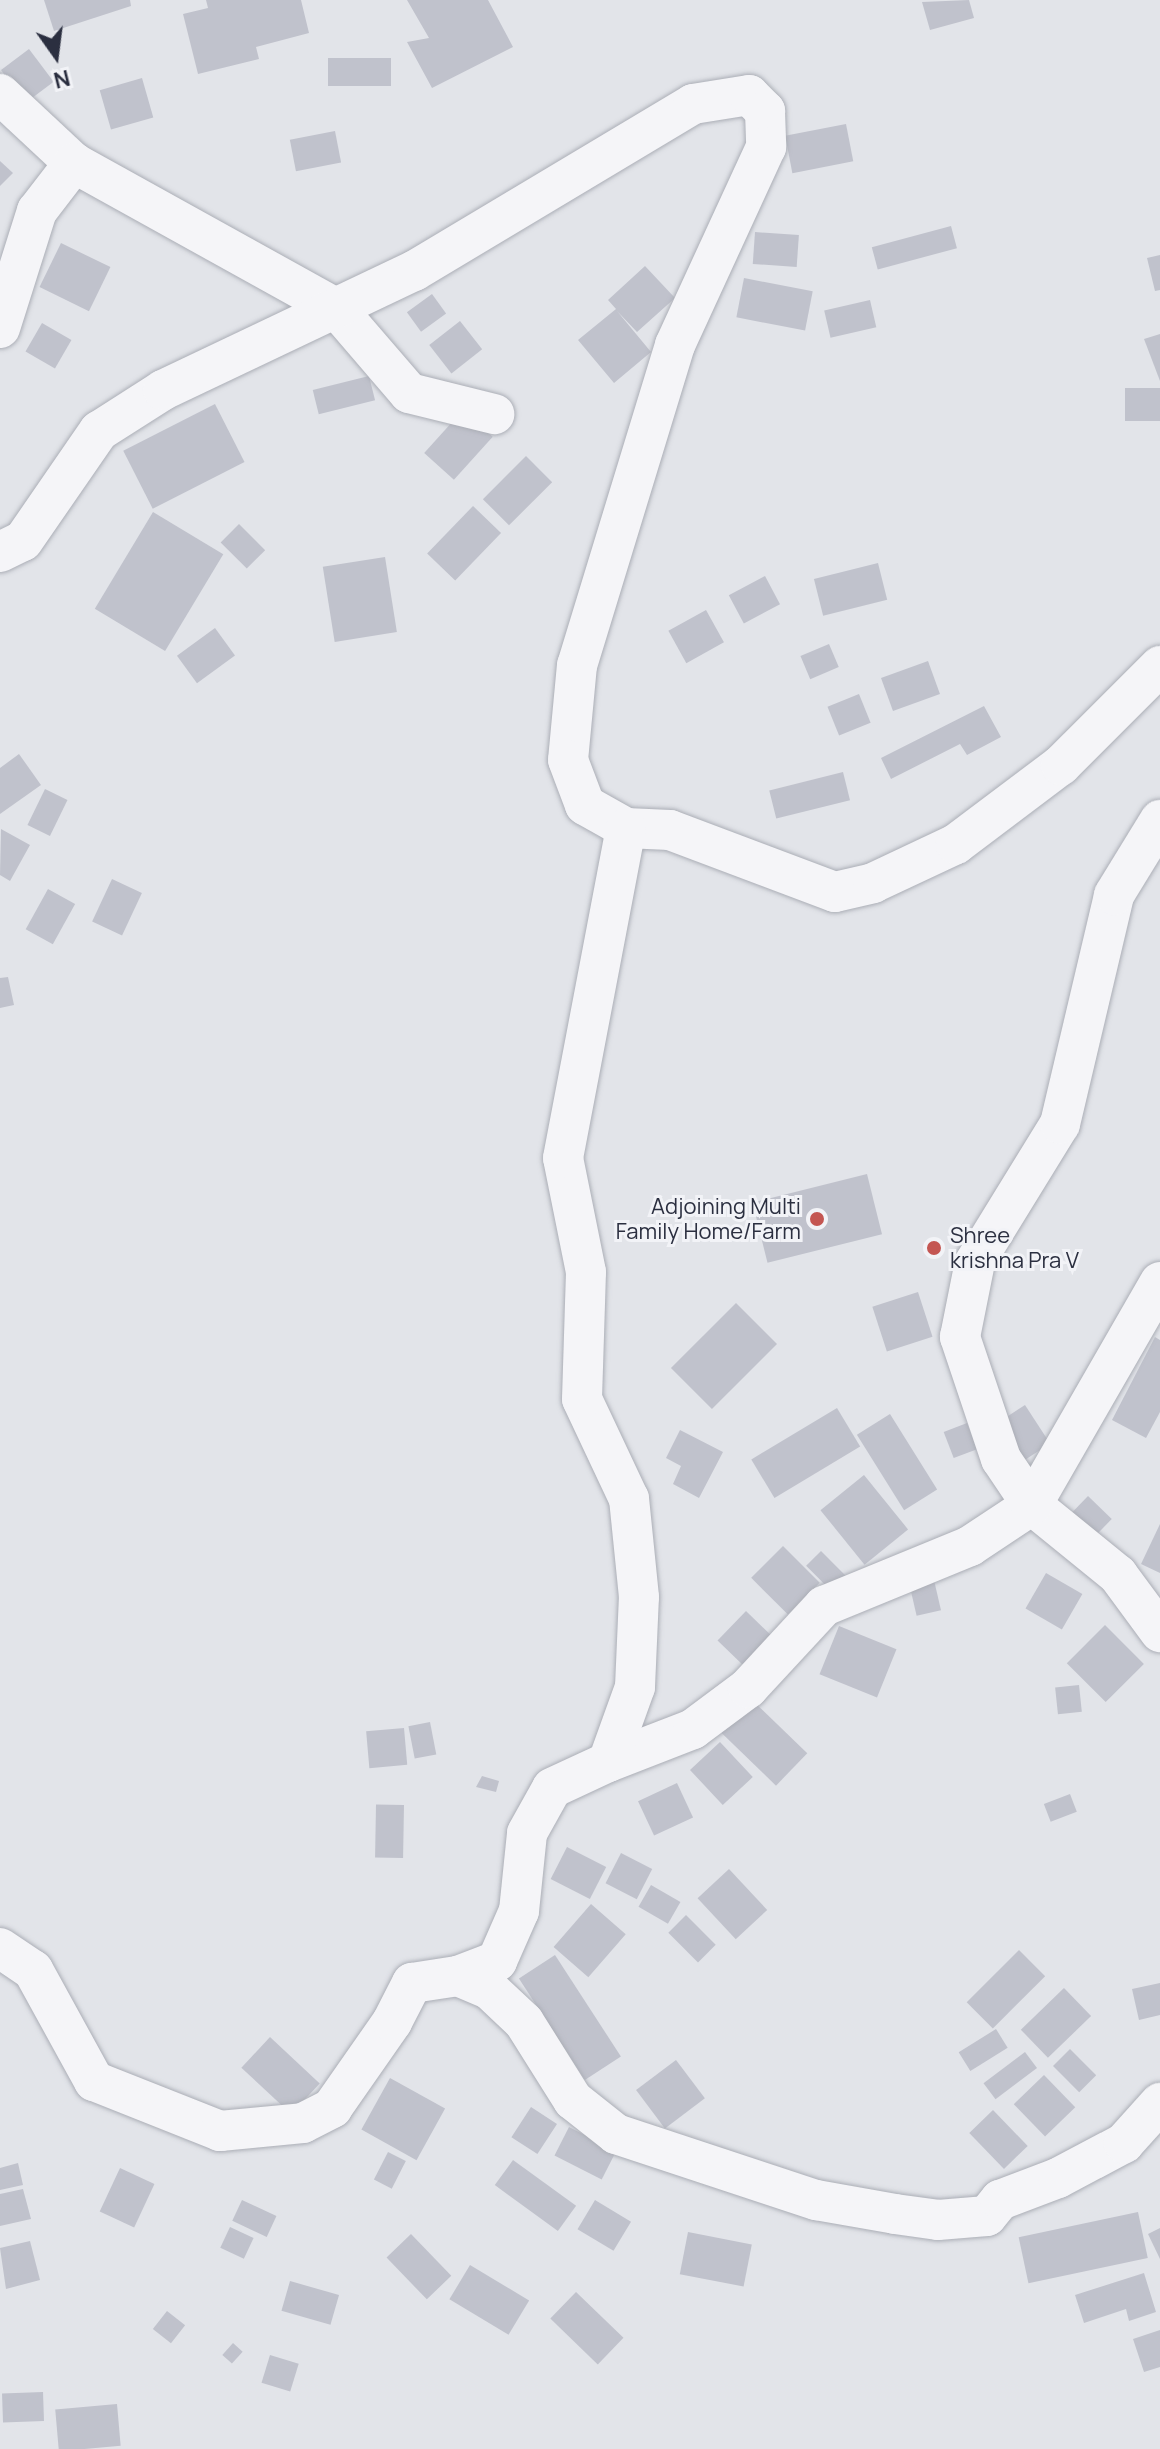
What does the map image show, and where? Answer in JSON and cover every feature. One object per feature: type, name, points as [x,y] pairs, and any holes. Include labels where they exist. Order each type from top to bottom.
[{"type":"street","points":[[0,94],[74,163],[336,308],[409,393],[494,414]]},
{"type":"street","points":[[0,552],[23,541],[99,431],[163,390],[414,271],[693,104],[749,95],[765,111],[766,147],[675,345],[577,665],[568,760],[585,805],[626,828],[670,830],[835,892],[873,883],[956,844],[1061,765],[1160,666]]},
{"type":"street","points":[[0,328],[37,211],[74,163]]},
{"type":"street","points":[[1160,820],[1114,895],[1060,1124],[975,1262],[960,1337],[1001,1459],[1032,1505],[1118,1575],[1160,1632]]},
{"type":"street","points":[[608,1762],[635,1687],[639,1597],[629,1499],[582,1399],[586,1272],[563,1158],[626,828]]},
{"type":"street","points":[[0,1948],[33,1970],[94,2081],[220,2131],[303,2123],[332,2108],[392,2022],[412,1983],[458,1976],[497,1961],[519,1911],[527,1833],[552,1788],[693,1729],[748,1688],[824,1606],[970,1546],[1032,1505],[1160,1282]]},
{"type":"street","points":[[458,1976],[489,1989],[524,2022],[573,2100],[616,2134],[816,2200],[938,2220],[987,2216],[1000,2200],[1058,2178],[1124,2143],[1160,2103]]},
{"type":"building","points":[[44,0],[130,0],[131,6],[54,31]]},
{"type":"building","points":[[206,0],[301,0],[309,33],[256,47],[259,59],[198,74],[183,14],[208,8]]},
{"type":"building","points":[[407,0],[488,0],[513,47],[432,88],[407,42],[429,38]]},
{"type":"building","points":[[969,0],[974,18],[930,30],[922,2]]},
{"type":"building","points":[[29,49],[54,82],[26,103],[1,70]]},
{"type":"building","points":[[328,58],[391,58],[391,86],[328,86]]},
{"type":"building","points":[[142,78],[153,117],[111,130],[100,90]]},
{"type":"building","points":[[846,124],[853,161],[792,173],[785,136]]},
{"type":"building","points":[[335,131],[341,162],[296,171],[290,140]]},
{"type":"building","points":[[0,161],[13,173],[0,186]]},
{"type":"building","points":[[951,226],[957,248],[878,269],[872,247]]},
{"type":"building","points":[[755,232],[799,235],[797,267],[753,264]]},
{"type":"building","points":[[61,243],[110,267],[89,311],[40,287]]},
{"type":"building","points":[[1160,255],[1160,290],[1155,291],[1147,258]]},
{"type":"building","points":[[645,266],[675,298],[637,332],[617,311],[651,352],[614,383],[578,340],[616,309],[608,300]]},
{"type":"building","points":[[744,278],[813,291],[805,331],[736,317]]},
{"type":"building","points":[[432,294],[446,313],[421,332],[407,312]]},
{"type":"building","points":[[870,300],[876,327],[831,338],[824,311]]},
{"type":"building","points":[[460,321],[482,349],[451,373],[429,345]]},
{"type":"building","points":[[42,323],[71,340],[55,369],[26,352]]},
{"type":"building","points":[[1160,334],[1160,381],[1144,339]]},
{"type":"building","points":[[369,376],[375,400],[319,414],[313,390]]},
{"type":"building","points":[[1125,388],[1160,388],[1160,421],[1125,421]]},
{"type":"building","points":[[215,404],[245,462],[153,509],[123,451]]},
{"type":"building","points":[[463,410],[493,437],[454,480],[424,453]]},
{"type":"building","points":[[526,456],[552,482],[509,525],[483,499]]},
{"type":"building","points":[[473,506],[501,533],[455,581],[427,553]]},
{"type":"building","points":[[153,512],[223,554],[165,651],[95,609]]},
{"type":"building","points":[[239,524],[265,550],[247,569],[221,542]]},
{"type":"building","points":[[385,557],[397,632],[335,642],[323,567]]},
{"type":"building","points":[[878,563],[887,600],[823,616],[814,579]]},
{"type":"building","points":[[765,576],[780,604],[744,624],[729,595]]},
{"type":"building","points":[[706,610],[724,642],[686,663],[668,631]]},
{"type":"building","points":[[215,628],[235,656],[197,683],[177,656]]},
{"type":"building","points":[[829,644],[839,667],[810,679],[800,656]]},
{"type":"building","points":[[928,661],[940,694],[893,711],[881,678]]},
{"type":"building","points":[[859,694],[871,723],[839,735],[827,707]]},
{"type":"building","points":[[984,706],[1001,737],[967,755],[960,744],[891,779],[881,758]]},
{"type":"building","points":[[19,754],[41,785],[0,814],[0,768]]},
{"type":"building","points":[[843,772],[850,800],[776,819],[769,790]]},
{"type":"building","points":[[45,789],[67,800],[50,836],[27,825]]},
{"type":"building","points":[[1,829],[30,845],[10,881],[0,875]]},
{"type":"building","points":[[112,879],[142,893],[122,936],[92,922]]},
{"type":"building","points":[[48,889],[75,904],[53,944],[26,929]]},
{"type":"building","points":[[8,977],[14,1005],[0,1008],[0,978]]},
{"type":"building","name":"Adjoining Multi Family Home/Farm","points":[[867,1174],[882,1234],[768,1263],[753,1203]]},
{"type":"building","points":[[918,1292],[933,1337],[887,1352],[872,1307]]},
{"type":"building","points":[[736,1303],[777,1344],[712,1409],[671,1368]]},
{"type":"building","points":[[1155,1337],[1160,1340],[1160,1412],[1146,1438],[1112,1420]]},
{"type":"building","points":[[1025,1405],[1050,1444],[1023,1461],[998,1422]]},
{"type":"building","points":[[837,1408],[860,1447],[774,1498],[751,1460]]},
{"type":"building","points":[[890,1414],[937,1489],[904,1510],[857,1435]]},
{"type":"building","points":[[967,1423],[977,1449],[954,1458],[944,1432]]},
{"type":"building","points":[[680,1430],[723,1452],[699,1498],[673,1484],[681,1466],[666,1458]]},
{"type":"building","points":[[864,1475],[908,1529],[865,1565],[820,1510]]},
{"type":"building","points":[[1088,1496],[1112,1519],[1080,1551],[1057,1528]]},
{"type":"building","points":[[1160,1524],[1160,1573],[1141,1564]]},
{"type":"building","points":[[783,1546],[820,1583],[788,1615],[751,1578]]},
{"type":"building","points":[[821,1551],[847,1577],[832,1592],[806,1566]]},
{"type":"building","points":[[1046,1573],[1082,1594],[1062,1630],[1026,1609]]},
{"type":"building","points":[[934,1580],[941,1610],[917,1616],[910,1586]]},
{"type":"building","points":[[746,1611],[772,1636],[743,1666],[718,1640]]},
{"type":"building","points":[[1105,1625],[1144,1664],[1106,1702],[1067,1663]]},
{"type":"building","points":[[839,1626],[896,1649],[877,1697],[820,1674]]},
{"type":"building","points":[[1079,1685],[1082,1712],[1058,1714],[1055,1688]]},
{"type":"building","points":[[749,1697],[807,1753],[776,1786],[718,1729]]},
{"type":"building","points":[[430,1722],[436,1754],[415,1759],[408,1726]]},
{"type":"building","points":[[404,1728],[407,1765],[369,1768],[366,1731]]},
{"type":"building","points":[[720,1742],[753,1777],[723,1805],[690,1770]]},
{"type":"building","points":[[482,1776],[499,1781],[496,1792],[476,1787]]},
{"type":"building","points":[[677,1783],[693,1817],[654,1836],[638,1801]]},
{"type":"building","points":[[1070,1794],[1077,1812],[1051,1822],[1044,1804]]},
{"type":"building","points":[[376,1805],[404,1805],[403,1858],[375,1858]]},
{"type":"building","points":[[567,1847],[606,1867],[590,1899],[551,1879]]},
{"type":"building","points":[[621,1853],[652,1869],[637,1899],[606,1883]]},
{"type":"building","points":[[729,1869],[767,1910],[736,1939],[698,1898]]},
{"type":"building","points":[[651,1885],[680,1902],[668,1924],[638,1907]]},
{"type":"building","points":[[591,1904],[626,1934],[588,1977],[554,1947]]},
{"type":"building","points":[[686,1915],[716,1945],[698,1962],[668,1933]]},
{"type":"building","points":[[1019,1950],[1045,1976],[993,2028],[967,2002]]},
{"type":"building","points":[[555,1955],[621,2056],[585,2080],[519,1978]]},
{"type":"building","points":[[1160,1983],[1160,2015],[1139,2020],[1132,1989]]},
{"type":"building","points":[[1064,1988],[1091,2016],[1048,2058],[1021,2030]]},
{"type":"building","points":[[996,2029],[1008,2048],[970,2071],[959,2052]]},
{"type":"building","points":[[270,2037],[320,2083],[291,2114],[241,2068]]},
{"type":"building","points":[[1070,2049],[1096,2075],[1079,2092],[1053,2066]]},
{"type":"building","points":[[1025,2052],[1037,2068],[996,2099],[983,2083]]},
{"type":"building","points":[[676,2060],[705,2098],[665,2128],[636,2090]]},
{"type":"building","points":[[1044,2075],[1075,2107],[1045,2137],[1014,2104]]},
{"type":"building","points":[[390,2078],[445,2109],[416,2160],[361,2130]]},
{"type":"building","points":[[531,2107],[557,2124],[537,2154],[511,2137]]},
{"type":"building","points":[[993,2110],[1028,2146],[1004,2169],[969,2133]]},
{"type":"building","points":[[569,2127],[616,2151],[602,2180],[554,2156]]},
{"type":"building","points":[[388,2152],[406,2161],[392,2189],[374,2180]]},
{"type":"building","points":[[513,2160],[576,2206],[558,2231],[495,2185]]},
{"type":"building","points":[[18,2163],[23,2185],[0,2190],[0,2168]]},
{"type":"building","points":[[120,2168],[154,2184],[134,2228],[100,2212]]},
{"type":"building","points":[[23,2189],[31,2219],[0,2226],[0,2194]]},
{"type":"building","points":[[242,2200],[276,2216],[267,2237],[232,2221]]},
{"type":"building","points":[[595,2200],[631,2222],[613,2251],[577,2229]]},
{"type":"building","points":[[1138,2212],[1148,2258],[1028,2283],[1019,2237]]},
{"type":"building","points":[[230,2227],[254,2238],[244,2259],[220,2248]]},
{"type":"building","points":[[1160,2228],[1160,2259],[1148,2234]]},
{"type":"building","points":[[688,2232],[752,2244],[744,2287],[680,2274]]},
{"type":"building","points":[[411,2234],[451,2276],[427,2299],[387,2258]]},
{"type":"building","points":[[30,2241],[40,2280],[6,2289],[0,2248]]},
{"type":"building","points":[[470,2265],[529,2301],[509,2335],[449,2299]]},
{"type":"building","points":[[1144,2273],[1156,2312],[1129,2321],[1126,2309],[1084,2323],[1075,2295]]},
{"type":"building","points":[[290,2281],[339,2295],[330,2325],[281,2311]]},
{"type":"building","points":[[576,2292],[623,2338],[598,2364],[550,2319]]},
{"type":"building","points":[[167,2311],[185,2325],[171,2343],[153,2329]]},
{"type":"building","points":[[1160,2330],[1160,2367],[1144,2372],[1133,2339]]},
{"type":"building","points":[[233,2343],[243,2352],[232,2364],[222,2355]]},
{"type":"building","points":[[270,2355],[299,2364],[290,2392],[262,2383]]},
{"type":"building","points":[[43,2392],[44,2421],[3,2422],[2,2393]]},
{"type":"building","points":[[117,2404],[121,2446],[59,2449],[55,2409]]},
{"type":"place","name":"Adjoining Multi Family Home/Farm","points":[[817,1219]]},
{"type":"place","name":"Shree krishna Pra V","points":[[934,1248]]}]
